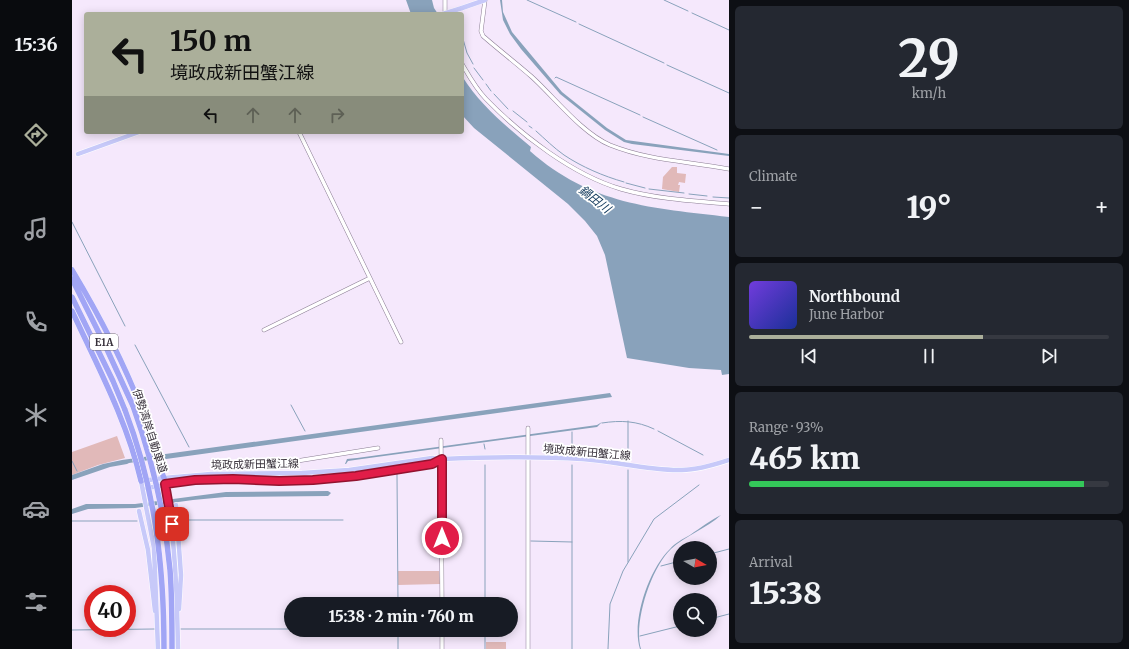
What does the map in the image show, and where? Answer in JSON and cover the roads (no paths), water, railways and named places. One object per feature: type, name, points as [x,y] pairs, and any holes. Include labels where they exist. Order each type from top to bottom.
[{"type":"highway","points":[[72,270],[101,320],[142,410],[164,478]]},
{"type":"highway","name":"伊勢湾岸自動車道","points":[[72,279],[130,399],[142,431],[162,512],[170,570],[172,649]]},
{"type":"highway","name":"伊勢湾岸自動車道","points":[[72,297],[110,374],[125,410],[134,433],[147,477],[162,570],[164,649]]},
{"type":"highway","points":[[72,311],[110,391],[127,435],[141,481]]},
{"type":"main road","points":[[450,12],[485,0]]},
{"type":"main road","points":[[78,154],[133,134]]},
{"type":"main road","name":"境政成新田蟹江線","points":[[141,481],[211,474],[302,473],[356,469],[380,464],[432,458],[528,457],[600,461],[682,470],[710,466],[729,460]]},
{"type":"main road","name":"境政成新田蟹江線","points":[[142,488],[195,480],[233,479],[279,481],[333,478],[432,464],[442,459]]},
{"type":"main road","points":[[164,478],[174,545],[178,649]]},
{"type":"main road","points":[[141,481],[154,548],[158,649]]},
{"type":"main road","points":[[176,505],[181,575],[178,626]]},
{"type":"main road","points":[[139,511],[148,550],[153,600],[158,626]]},
{"type":"street","points":[[444,12],[445,0]]},
{"type":"street","points":[[485,0],[481,31],[483,36],[532,77],[573,118],[593,134],[609,144],[640,155],[729,168]]},
{"type":"street","points":[[464,67],[485,99],[516,128],[558,159],[577,170],[620,189],[641,194],[729,204]]},
{"type":"street","points":[[299,134],[401,342]]},
{"type":"street","points":[[264,330],[370,278]]},
{"type":"street","points":[[528,430],[528,649]]},
{"type":"street","points":[[441,440],[442,597]]},
{"type":"street","points":[[259,467],[378,448]]},
{"type":"street","points":[[442,637],[442,649]]},
{"type":"water","points":[[406,0],[432,0],[437,12],[410,12]]},
{"type":"water","points":[[500,0],[502,0],[503,12],[512,32],[562,92],[607,128],[626,140],[729,154],[729,156],[632,144],[624,142],[605,130],[560,94],[521,49],[510,34],[503,20]]},
{"type":"water","name":"鍋田川","points":[[464,79],[477,96],[502,123],[531,147],[530,151],[553,169],[576,183],[599,193],[624,201],[674,210],[729,217],[729,374],[722,375],[721,370],[689,368],[627,358],[605,255],[597,236],[568,204],[474,128],[464,117]]},
{"type":"water","points":[[610,393],[612,397],[129,463],[110,467],[72,480],[72,475],[103,464],[122,460]]},
{"type":"water","points":[[602,422],[597,427],[348,461],[345,464],[347,459],[597,425]]},
{"type":"water","points":[[328,491],[331,493],[328,496],[225,497],[135,508],[88,509],[72,514],[72,509],[86,504],[135,504],[226,492]]},
{"type":"water","points":[[721,515],[709,524],[682,541],[679,541],[690,535]]},
{"type":"water","points":[[673,546],[657,569],[646,596],[640,625],[640,649],[638,637],[638,624],[644,596],[655,569]]},
{"type":"waterway","points":[[527,0],[576,22]]},
{"type":"waterway","points":[[664,0],[688,11]]},
{"type":"waterway","points":[[692,13],[729,30]]},
{"type":"waterway","points":[[579,24],[664,63]]},
{"type":"waterway","points":[[464,42],[467,53],[473,64]]},
{"type":"waterway","points":[[667,65],[729,93]]},
{"type":"waterway","points":[[474,68],[483,80]]},
{"type":"waterway","points":[[555,78],[556,77],[640,115]]},
{"type":"waterway","points":[[486,84],[491,91]]},
{"type":"waterway","points":[[494,94],[508,109]]},
{"type":"waterway","points":[[513,111],[527,122]]},
{"type":"waterway","points":[[643,117],[717,150]]},
{"type":"waterway","points":[[536,131],[564,155],[593,171],[624,182]]},
{"type":"waterway","points":[[626,183],[645,188]]},
{"type":"waterway","points":[[649,189],[684,193]]},
{"type":"waterway","points":[[689,194],[707,196]]},
{"type":"waterway","points":[[713,197],[729,198]]},
{"type":"waterway","points":[[72,222],[125,326]]},
{"type":"waterway","points":[[135,345],[189,447]]},
{"type":"waterway","points":[[291,405],[305,431]]},
{"type":"waterway","points":[[628,421],[628,455]]},
{"type":"waterway","points":[[602,423],[629,422],[641,424],[654,429]]},
{"type":"waterway","points":[[658,431],[703,455]]},
{"type":"waterway","points":[[572,432],[572,449]]},
{"type":"waterway","points":[[484,444],[485,449]]},
{"type":"waterway","points":[[72,461],[77,471]]},
{"type":"waterway","points":[[485,465],[485,597]]},
{"type":"waterway","points":[[572,465],[572,649]]},
{"type":"waterway","points":[[628,470],[628,562]]},
{"type":"waterway","points":[[397,474],[398,597]]},
{"type":"waterway","points":[[608,649],[610,604],[623,571],[654,519],[699,485]]},
{"type":"waterway","points":[[181,520],[343,520]]},
{"type":"waterway","points":[[72,521],[137,521]]},
{"type":"waterway","points":[[531,541],[572,542]]},
{"type":"waterway","points":[[717,552],[729,549]]},
{"type":"waterway","points":[[661,566],[673,563]]},
{"type":"waterway","points":[[717,617],[729,614]]},
{"type":"waterway","points":[[640,636],[673,628]]},
{"type":"waterway","points":[[72,630],[155,629]]},
{"type":"waterway","points":[[181,629],[284,629]]},
{"type":"waterway","points":[[398,637],[398,649]]},
{"type":"waterway","points":[[485,637],[485,649]]}]
